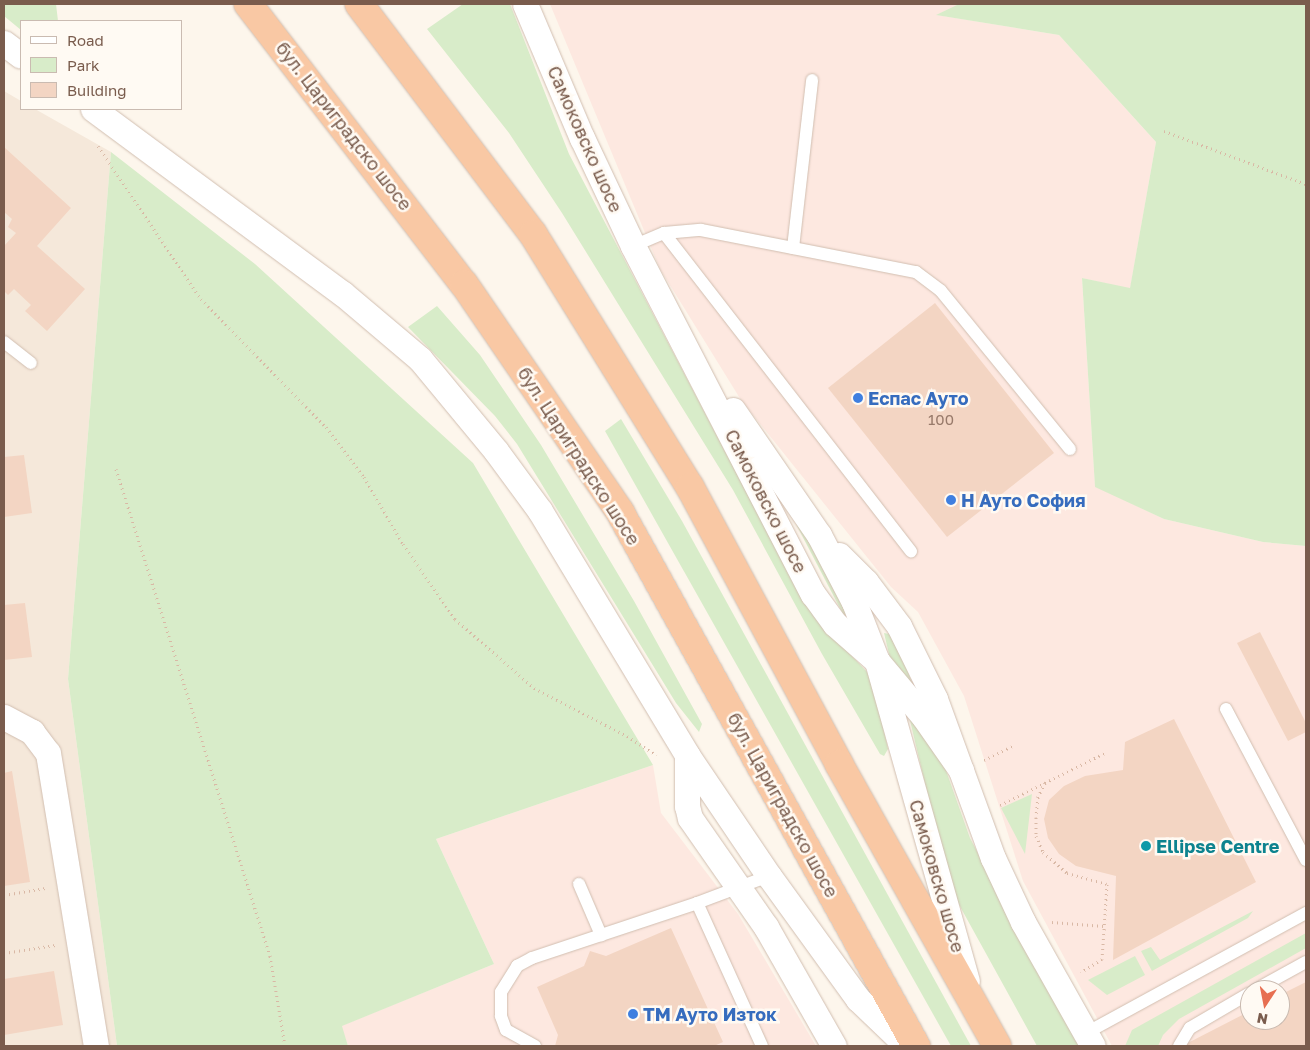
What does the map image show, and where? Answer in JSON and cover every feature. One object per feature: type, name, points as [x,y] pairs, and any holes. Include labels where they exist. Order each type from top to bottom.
[{"type":"highway","name":"бул. Цариградско шосе","points":[[248,4],[464,284],[620,512],[916,1046]]},
{"type":"highway","points":[[359,4],[533,234],[690,487],[839,764],[997,1046]]},
{"type":"street","name":"Самоковско шосе","points":[[525,4],[582,138],[633,246],[813,594],[835,624],[877,661]]},
{"type":"street","points":[[4,43],[20,55]]},
{"type":"street","points":[[94,110],[342,293],[420,359],[496,452],[540,512],[687,755],[769,876],[858,999],[907,1046]]},
{"type":"street","name":"Самоковско шосе","points":[[675,326],[819,535],[854,602],[877,661],[974,1005]]},
{"type":"street","points":[[819,535],[866,582],[899,626],[969,767],[993,858],[1023,922],[1090,1040]]},
{"type":"street","points":[[877,661],[969,767]]},
{"type":"street","points":[[4,718],[32,732],[48,753],[91,1045]]},
{"type":"street","points":[[687,755],[687,806],[690,818],[766,927],[834,1046]]},
{"type":"lane","points":[[793,248],[812,80]]},
{"type":"lane","points":[[633,246],[664,233],[701,230],[916,272],[941,291],[1070,449]]},
{"type":"lane","points":[[664,233],[911,551]]},
{"type":"lane","points":[[4,342],[31,363]]},
{"type":"lane","points":[[1226,709],[1306,860]]},
{"type":"lane","points":[[536,1046],[506,1030],[499,1004],[507,979],[517,966],[532,958],[697,903],[769,876]]},
{"type":"lane","points":[[579,884],[601,935]]},
{"type":"lane","points":[[697,903],[762,1046]]},
{"type":"lane","points":[[1090,1040],[1306,913]]},
{"type":"lane","points":[[1273,980],[1306,962]]},
{"type":"lane","points":[[1179,1046],[1190,1028],[1240,999]]},
{"type":"path","points":[[1164,131],[1306,184]]},
{"type":"path","points":[[94,140],[202,299],[326,428],[364,477],[403,544],[455,619],[534,688],[626,736],[663,760],[687,755]]},
{"type":"path","points":[[116,468],[270,956],[285,1046]]},
{"type":"path","points":[[969,767],[1013,746]]},
{"type":"path","points":[[993,809],[1107,752]]},
{"type":"path","points":[[1045,783],[1038,797],[1036,836],[1043,852],[1067,872],[1107,884],[1102,959],[1078,974]]},
{"type":"path","points":[[4,895],[67,884]]},
{"type":"path","points":[[1049,922],[1104,926]]},
{"type":"path","points":[[4,953],[42,948]]},
{"type":"shaded area","points":[[550,4],[959,4],[937,15],[1059,35],[1156,142],[1130,289],[1082,278],[1095,486],[1164,519],[1263,542],[1306,546],[1306,1046],[1112,1046],[1023,881],[964,696],[918,612],[891,587],[741,400],[660,269]]},
{"type":"shaded area","points":[[4,91],[20,100],[20,110],[37,110],[111,152],[68,679],[117,1046],[4,1046]]},
{"type":"shaded area","points":[[653,765],[661,813],[738,914],[816,1046],[348,1046],[341,1026],[494,964],[436,839]]},
{"type":"green space","points":[[4,4],[56,4],[58,20],[20,20],[20,29],[4,16]]},
{"type":"green space","points":[[463,4],[510,4],[569,154],[770,537],[823,626],[870,675],[876,691],[888,749],[884,756],[880,754],[822,654],[733,490],[562,213],[509,133],[427,29]]},
{"type":"green space","points":[[959,4],[1306,4],[1306,546],[1263,542],[1164,519],[1095,487],[1082,278],[1130,288],[1156,142],[1059,35],[936,15]]},
{"type":"green space","points":[[111,152],[255,264],[473,463],[653,765],[436,839],[494,964],[342,1026],[348,1046],[117,1046],[68,679]]},
{"type":"green space","points":[[437,306],[480,355],[541,445],[634,601],[702,724],[699,732],[676,703],[517,444],[495,416],[408,327]]},
{"type":"green space","points":[[621,419],[682,521],[971,1046],[951,1046],[605,431]]},
{"type":"green space","points":[[793,509],[848,617],[843,614],[797,526]]},
{"type":"green space","points":[[884,633],[889,634],[904,658],[913,687],[890,658]]},
{"type":"green space","points":[[908,712],[943,762],[970,838],[1079,1046],[1037,1046],[957,901],[940,847]]},
{"type":"green space","points":[[1032,794],[1025,854],[1001,808]]},
{"type":"green space","points":[[1253,911],[1248,918],[1152,971],[1141,951],[1151,947],[1160,960]]},
{"type":"green space","points":[[1306,933],[1306,948],[1249,980],[1240,980],[1240,985],[1179,1019],[1163,1035],[1158,1046],[1125,1046],[1132,1030]]},
{"type":"green space","points":[[1135,956],[1145,975],[1107,995],[1088,980]]},
{"type":"building","points":[[4,147],[71,208],[37,246],[85,289],[47,331],[25,311],[31,305],[14,289],[8,295],[4,291],[4,246],[16,233],[8,227],[12,219],[4,212]]},
{"type":"building","points":[[935,303],[1054,453],[947,537],[828,388]]},
{"type":"building","points":[[24,455],[32,513],[4,517],[4,457]]},
{"type":"building","points":[[25,603],[32,657],[4,660],[4,605]]},
{"type":"building","points":[[1260,632],[1306,723],[1306,732],[1288,741],[1237,643]]},
{"type":"building","name":"Ellipse Centre","points":[[1174,719],[1256,882],[1113,960],[1116,876],[1076,866],[1059,854],[1048,838],[1044,819],[1049,800],[1064,786],[1085,776],[1123,770],[1125,742]]},
{"type":"building","points":[[12,771],[30,882],[4,886],[4,773]]},
{"type":"building","points":[[671,928],[723,1042],[714,1046],[555,1046],[558,1035],[537,987],[584,966],[590,951],[606,956]]},
{"type":"building","points":[[54,971],[63,1025],[4,1035],[4,979]]},
{"type":"building","points":[[1306,982],[1306,1046],[1182,1046],[1240,1016],[1240,1030],[1290,1030],[1290,990]]},
{"type":"place","name":"Еспас Ауто","points":[[858,398]]},
{"type":"place","name":"Н Ауто София","points":[[951,500]]},
{"type":"place","name":"Ellipse Centre","points":[[1146,846]]},
{"type":"place","name":"ТМ Ауто Изток","points":[[633,1014]]}]
